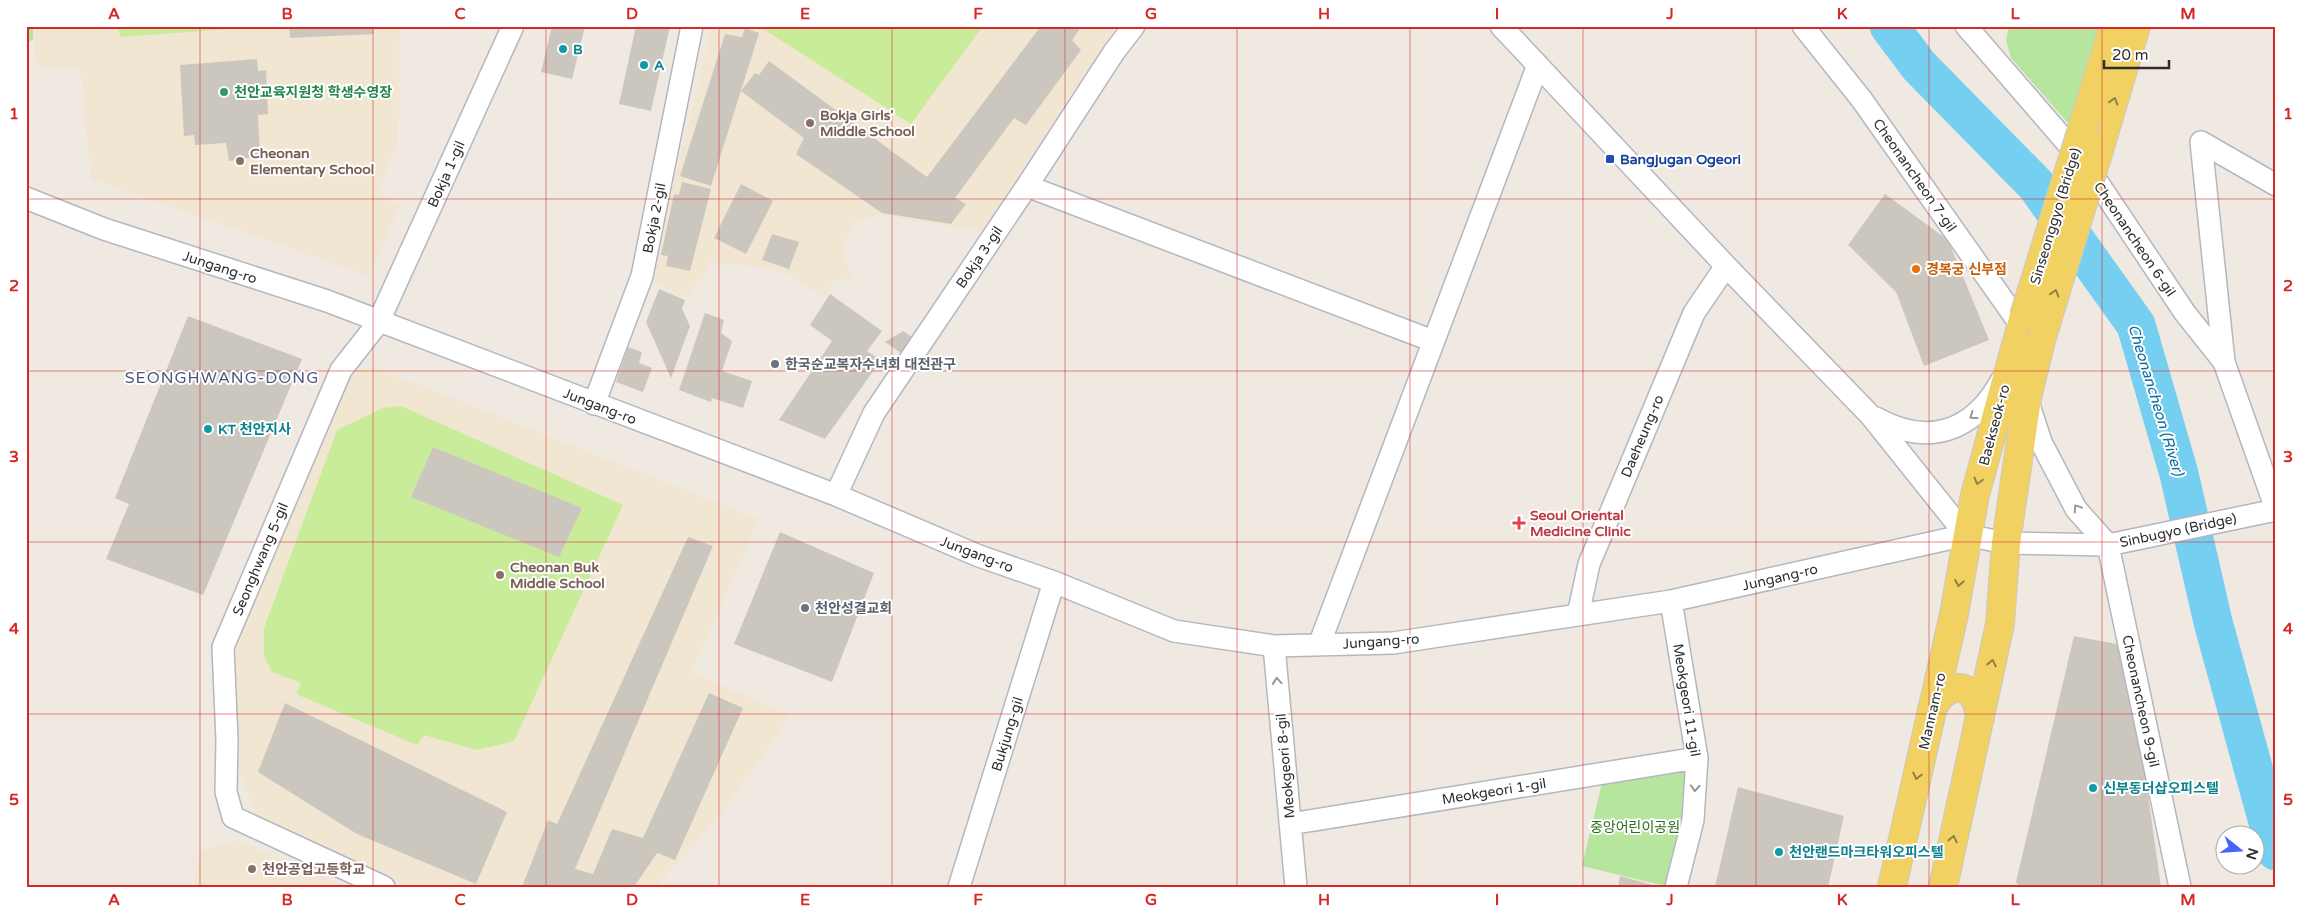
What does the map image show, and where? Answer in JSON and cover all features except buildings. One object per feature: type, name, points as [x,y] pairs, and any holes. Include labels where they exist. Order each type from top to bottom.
[{"type":"main road","name":"Sinseonggyo (Bridge)","points":[[2029,328],[2086,116],[2114,26]]},
{"type":"main road","name":"Sinseonggyo (Bridge)","points":[[2029,328],[2100,147],[2136,26]]},
{"type":"main road","name":"Baekseok-ro","points":[[1966,535],[1974,495],[2011,363],[2029,328]]},
{"type":"main road","name":"Baekseok-ro","points":[[2006,544],[2027,398],[2029,328]]},
{"type":"main road","name":"Mannam-ro","points":[[1892,887],[1954,614],[1966,535]]},
{"type":"main road","points":[[1943,887],[2000,624],[2006,544]]},
{"type":"main road","points":[[1932,709],[1944,692],[1953,687],[1962,688],[1971,693],[1976,701],[1980,718]]},
{"type":"street","name":"Bokja 1-gil","points":[[378,323],[513,26]]},
{"type":"street","name":"Bokja 2-gil","points":[[594,404],[642,276],[692,26]]},
{"type":"street","name":"Bokja 3-gil","points":[[836,495],[874,412],[1027,186],[1114,52],[1134,26]]},
{"type":"street","points":[[1501,26],[1726,266],[1872,416],[1966,535],[2006,544],[2108,546]]},
{"type":"street","name":"Cheonancheon 7-gil","points":[[1803,26],[1862,100],[2029,328]]},
{"type":"street","name":"Cheonancheon 6-gil","points":[[1968,27],[2086,165],[2185,313],[2224,362]]},
{"type":"street","points":[[1319,645],[1538,65]]},
{"type":"street","name":"Cheonancheon 6-gil","points":[[2276,186],[2201,142],[2224,362],[2276,510]]},
{"type":"street","points":[[1027,186],[1433,341]]},
{"type":"street","name":"Jungang-ro","points":[[26,198],[104,229],[327,301],[378,323],[836,495],[979,556],[1054,582],[1174,631],[1274,646],[1393,643],[1671,601],[1966,535]]},
{"type":"street","name":"Daeheung-ro","points":[[1578,615],[1589,564],[1686,331],[1694,313],[1726,266]]},
{"type":"street","name":"Seonghwang 5-gil","points":[[378,323],[341,370],[223,647],[227,740],[226,792],[233,817],[384,887]]},
{"type":"street","points":[[1872,416],[1889,426],[1913,433],[1937,432],[1953,427],[1973,418],[1990,400],[2011,363]]},
{"type":"street","points":[[2027,398],[2040,442],[2076,509],[2108,546]]},
{"type":"street","name":"Sinbugyo (Bridge)","points":[[2108,546],[2248,514],[2276,510]]},
{"type":"street","name":"Cheonancheon 9-gil","points":[[2108,546],[2180,887]]},
{"type":"street","name":"Bukjung-gil","points":[[959,887],[1054,582]]},
{"type":"street","name":"Meokgeori 11-gil","points":[[1671,601],[1697,758],[1693,820],[1676,887]]},
{"type":"street","name":"Meokgeori 8-gil","points":[[1274,646],[1296,887]]},
{"type":"street","name":"Meokgeori 1-gil","points":[[1290,824],[1697,758]]},
{"type":"shaded area","name":"Cheonan Elementary School","points":[[33,26],[400,26],[398,142],[377,194],[400,205],[369,276],[91,179],[80,67],[35,66]]},
{"type":"shaded area","points":[[712,26],[1118,26],[1056,117],[984,231],[876,215],[857,221],[846,236],[844,254],[853,278],[835,281],[823,298],[790,274],[744,265],[711,263],[688,298],[653,283],[673,185]]},
{"type":"shaded area","name":"Cheonan Buk Middle School","points":[[372,366],[759,519],[692,672],[791,716],[718,818],[656,887],[407,887],[257,817],[240,774],[233,668],[241,630],[350,373]]},
{"type":"shaded area","name":"천안공업고등학교","points":[[237,840],[348,887],[195,887],[200,851]]},
{"type":"green space","points":[[26,26],[33,26],[33,39],[26,45]]},
{"type":"green space","points":[[117,26],[256,26],[256,27],[121,37]]},
{"type":"green space","points":[[759,26],[983,26],[911,124]]},
{"type":"green space","points":[[2009,26],[2104,26],[2074,119],[2068,123],[2011,58],[2006,40]]},
{"type":"green space","points":[[401,406],[623,505],[514,741],[477,750],[424,735],[417,745],[296,694],[301,683],[272,672],[264,656],[264,628],[337,430],[383,408]]},
{"type":"green space","name":"중앙어린이공원","points":[[1684,769],[1687,794],[1665,886],[1582,866],[1602,783]]},
{"type":"waterway","name":"Cheonancheon (River)","points":[[1889,26],[1919,66],[2036,185],[2136,325],[2179,474],[2213,622],[2276,851]]},
{"type":"place","name":"B","points":[[563,49]]},
{"type":"place","name":"A","points":[[644,65]]},
{"type":"place","name":"천안교육지원청 학생수영장","points":[[224,92]]},
{"type":"place","name":"Bokja Girls' Middle School","points":[[810,123]]},
{"type":"place","name":"Bangjugan Ogeori","points":[[1610,159]]},
{"type":"place","name":"Cheonan Elementary School","points":[[240,161]]},
{"type":"place","name":"경복궁 신부점","points":[[1916,269]]},
{"type":"place","name":"한국순교복자수녀회 대전관구","points":[[775,364]]},
{"type":"place","name":"KT 천안지사","points":[[208,429]]},
{"type":"place","name":"Seoul Oriental Medicine Clinic","points":[[1519,523]]},
{"type":"place","name":"Cheonan Buk Middle School","points":[[500,575]]},
{"type":"place","name":"천안성결교회","points":[[805,608]]},
{"type":"place","name":"신부동더샵오피스텔","points":[[2093,788]]},
{"type":"place","name":"천안랜드마크타워오피스텔","points":[[1779,852]]},
{"type":"place","name":"천안공업고등학교","points":[[252,869]]},
{"type":"district","name":"SEONGHWANG-DONG","points":[[222,377]]}]
